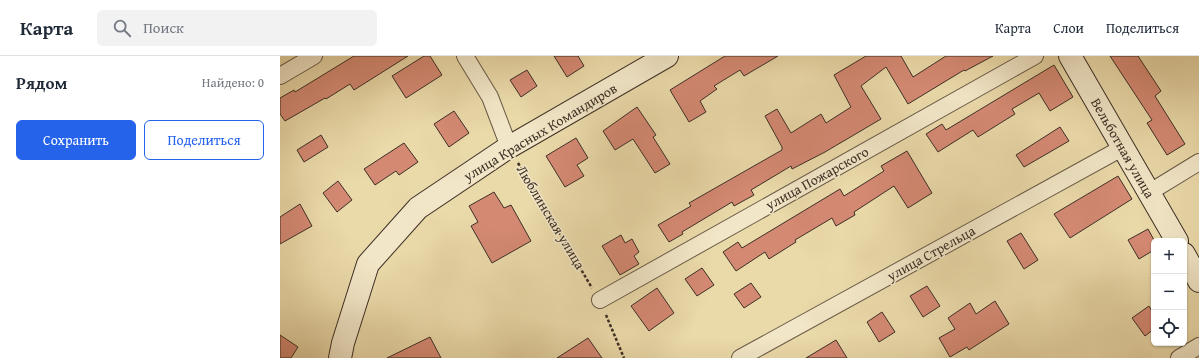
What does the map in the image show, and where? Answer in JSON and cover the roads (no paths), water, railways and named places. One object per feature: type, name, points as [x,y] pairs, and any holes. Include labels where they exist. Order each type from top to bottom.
[{"type":"street","points":[[280,76],[314,56]]},
{"type":"street","points":[[465,56],[490,97],[509,147]]},
{"type":"street","name":"улица Красных Командиров","points":[[340,358],[343,343],[368,264],[418,208],[509,147],[667,56]]},
{"type":"street","name":"улица Пожарского","points":[[600,300],[1035,56]]},
{"type":"street","name":"Вельботная улица","points":[[1070,56],[1175,238]]},
{"type":"street","name":"улица Стрельца","points":[[740,358],[1122,148]]},
{"type":"street","points":[[1150,192],[1199,162]]},
{"type":"street","points":[[1187,259],[1199,281]]},
{"type":"street","points":[[1179,358],[1199,346]]}]
